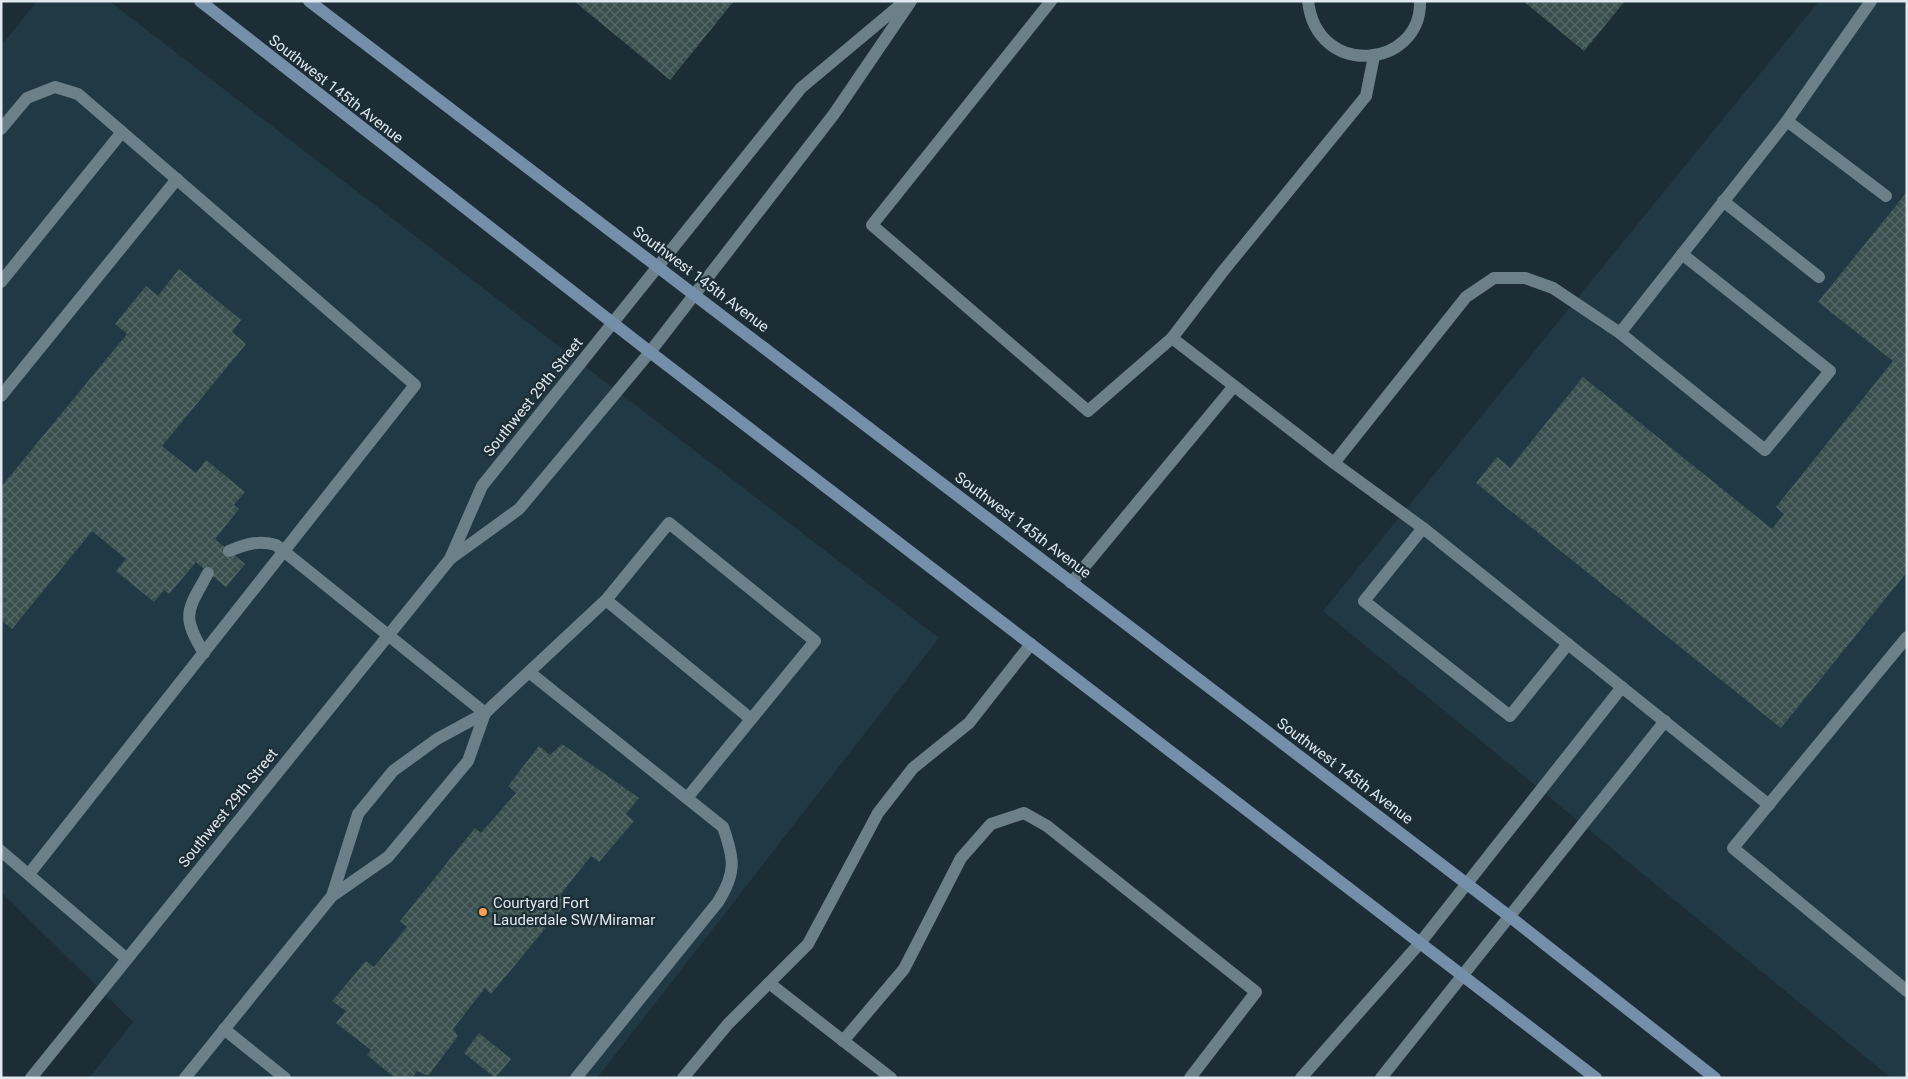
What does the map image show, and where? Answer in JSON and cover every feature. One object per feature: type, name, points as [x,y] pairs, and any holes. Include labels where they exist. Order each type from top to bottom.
[{"type":"street","name":"Southwest 145th Avenue","points":[[200,1],[650,352],[1596,1078]]},
{"type":"street","name":"Southwest 145th Avenue","points":[[309,1],[1509,916],[1715,1078]]},
{"type":"street","name":"Southwest 29th Street","points":[[31,1078],[450,559],[482,486],[801,88],[905,1]]},
{"type":"street","name":"Southwest 29th Street","points":[[450,559],[519,509],[650,352],[834,114],[911,1]]},
{"type":"street","points":[[1051,1],[872,225],[1088,411],[1172,338],[1224,270],[1366,96],[1374,56]]},
{"type":"street","points":[[1308,1],[1310,15],[1317,30],[1328,43],[1349,54],[1374,56],[1390,50],[1405,40],[1415,25],[1420,1]]},
{"type":"street","points":[[1620,333],[1787,121],[1871,1]]},
{"type":"street","points":[[1,129],[27,98],[55,87],[78,94],[415,385],[29,874]]},
{"type":"street","points":[[1787,121],[1886,196]]},
{"type":"street","points":[[1,282],[122,132]]},
{"type":"street","points":[[1,396],[176,179]]},
{"type":"street","points":[[1723,201],[1819,277]]},
{"type":"street","points":[[1334,463],[1466,297],[1494,278],[1525,278],[1553,288],[1620,333],[1765,450],[1830,371],[1682,254]]},
{"type":"street","points":[[1172,338],[1334,463],[1424,528],[1769,804]]},
{"type":"street","points":[[1071,583],[1234,386]]},
{"type":"street","points":[[332,896],[358,814],[393,771],[437,739],[485,713],[606,600],[669,523],[815,641],[687,798]]},
{"type":"street","points":[[1424,528],[1364,601],[1510,716],[1568,644]]},
{"type":"street","points":[[230,551],[245,544],[263,542],[276,545],[485,713]]},
{"type":"street","points":[[204,653],[192,635],[188,620],[189,608],[208,573]]},
{"type":"street","points":[[606,600],[751,719]]},
{"type":"street","points":[[1907,637],[1733,848],[1907,991]]},
{"type":"street","points":[[683,1078],[728,1024],[808,944],[878,813],[913,768],[969,723],[1031,644]]},
{"type":"street","points":[[529,672],[723,827],[733,855],[729,885],[718,902],[576,1078]]},
{"type":"street","points":[[1301,1078],[1420,943],[1622,687]]},
{"type":"street","points":[[185,1078],[332,896],[388,857],[468,761],[485,713]]},
{"type":"street","points":[[1382,1078],[1665,721]]},
{"type":"street","points":[[843,1040],[904,968],[928,926],[962,858],[991,824],[1024,813],[1047,826],[1256,992],[1190,1078]]},
{"type":"street","points":[[1,851],[127,959]]},
{"type":"street","points":[[769,983],[891,1078]]},
{"type":"street","points":[[224,1029],[285,1078]]},
{"type":"shaded area","points":[[37,1],[109,1],[939,638],[597,1078],[89,1078],[133,1022],[1,892],[1,46]]},
{"type":"shaded area","points":[[1819,1],[1907,1],[1907,1078],[1891,1078],[1323,611]]},
{"type":"building","points":[[574,1],[734,1],[670,80]]},
{"type":"building","points":[[1523,1],[1625,1],[1584,51]]},
{"type":"building","points":[[1907,192],[1907,572],[1781,728],[1476,483],[1497,457],[1510,468],[1583,377],[1772,529],[1784,514],[1776,507],[1893,361],[1818,302]]},
{"type":"building","points":[[179,269],[241,320],[232,332],[246,344],[162,446],[196,473],[206,460],[245,492],[234,505],[239,509],[215,539],[245,564],[226,587],[196,562],[169,594],[164,590],[154,602],[116,571],[126,559],[92,531],[12,629],[1,620],[1,487],[127,334],[115,324],[146,286],[158,296]]},
{"type":"building","name":"Courtyard Fort Lauderdale SW/Miramar","points":[[562,744],[639,798],[626,814],[634,821],[599,862],[591,856],[560,895],[567,902],[491,994],[485,988],[453,1029],[458,1036],[428,1076],[417,1071],[412,1078],[395,1078],[367,1055],[371,1050],[336,1023],[346,1011],[332,1001],[366,961],[374,967],[407,927],[400,921],[475,828],[481,833],[516,793],[508,786],[539,746],[550,755]]},
{"type":"building","points":[[479,1033],[511,1059],[495,1078],[464,1053]]},
{"type":"place","name":"Courtyard Fort Lauderdale SW/Miramar","points":[[483,912]]}]
